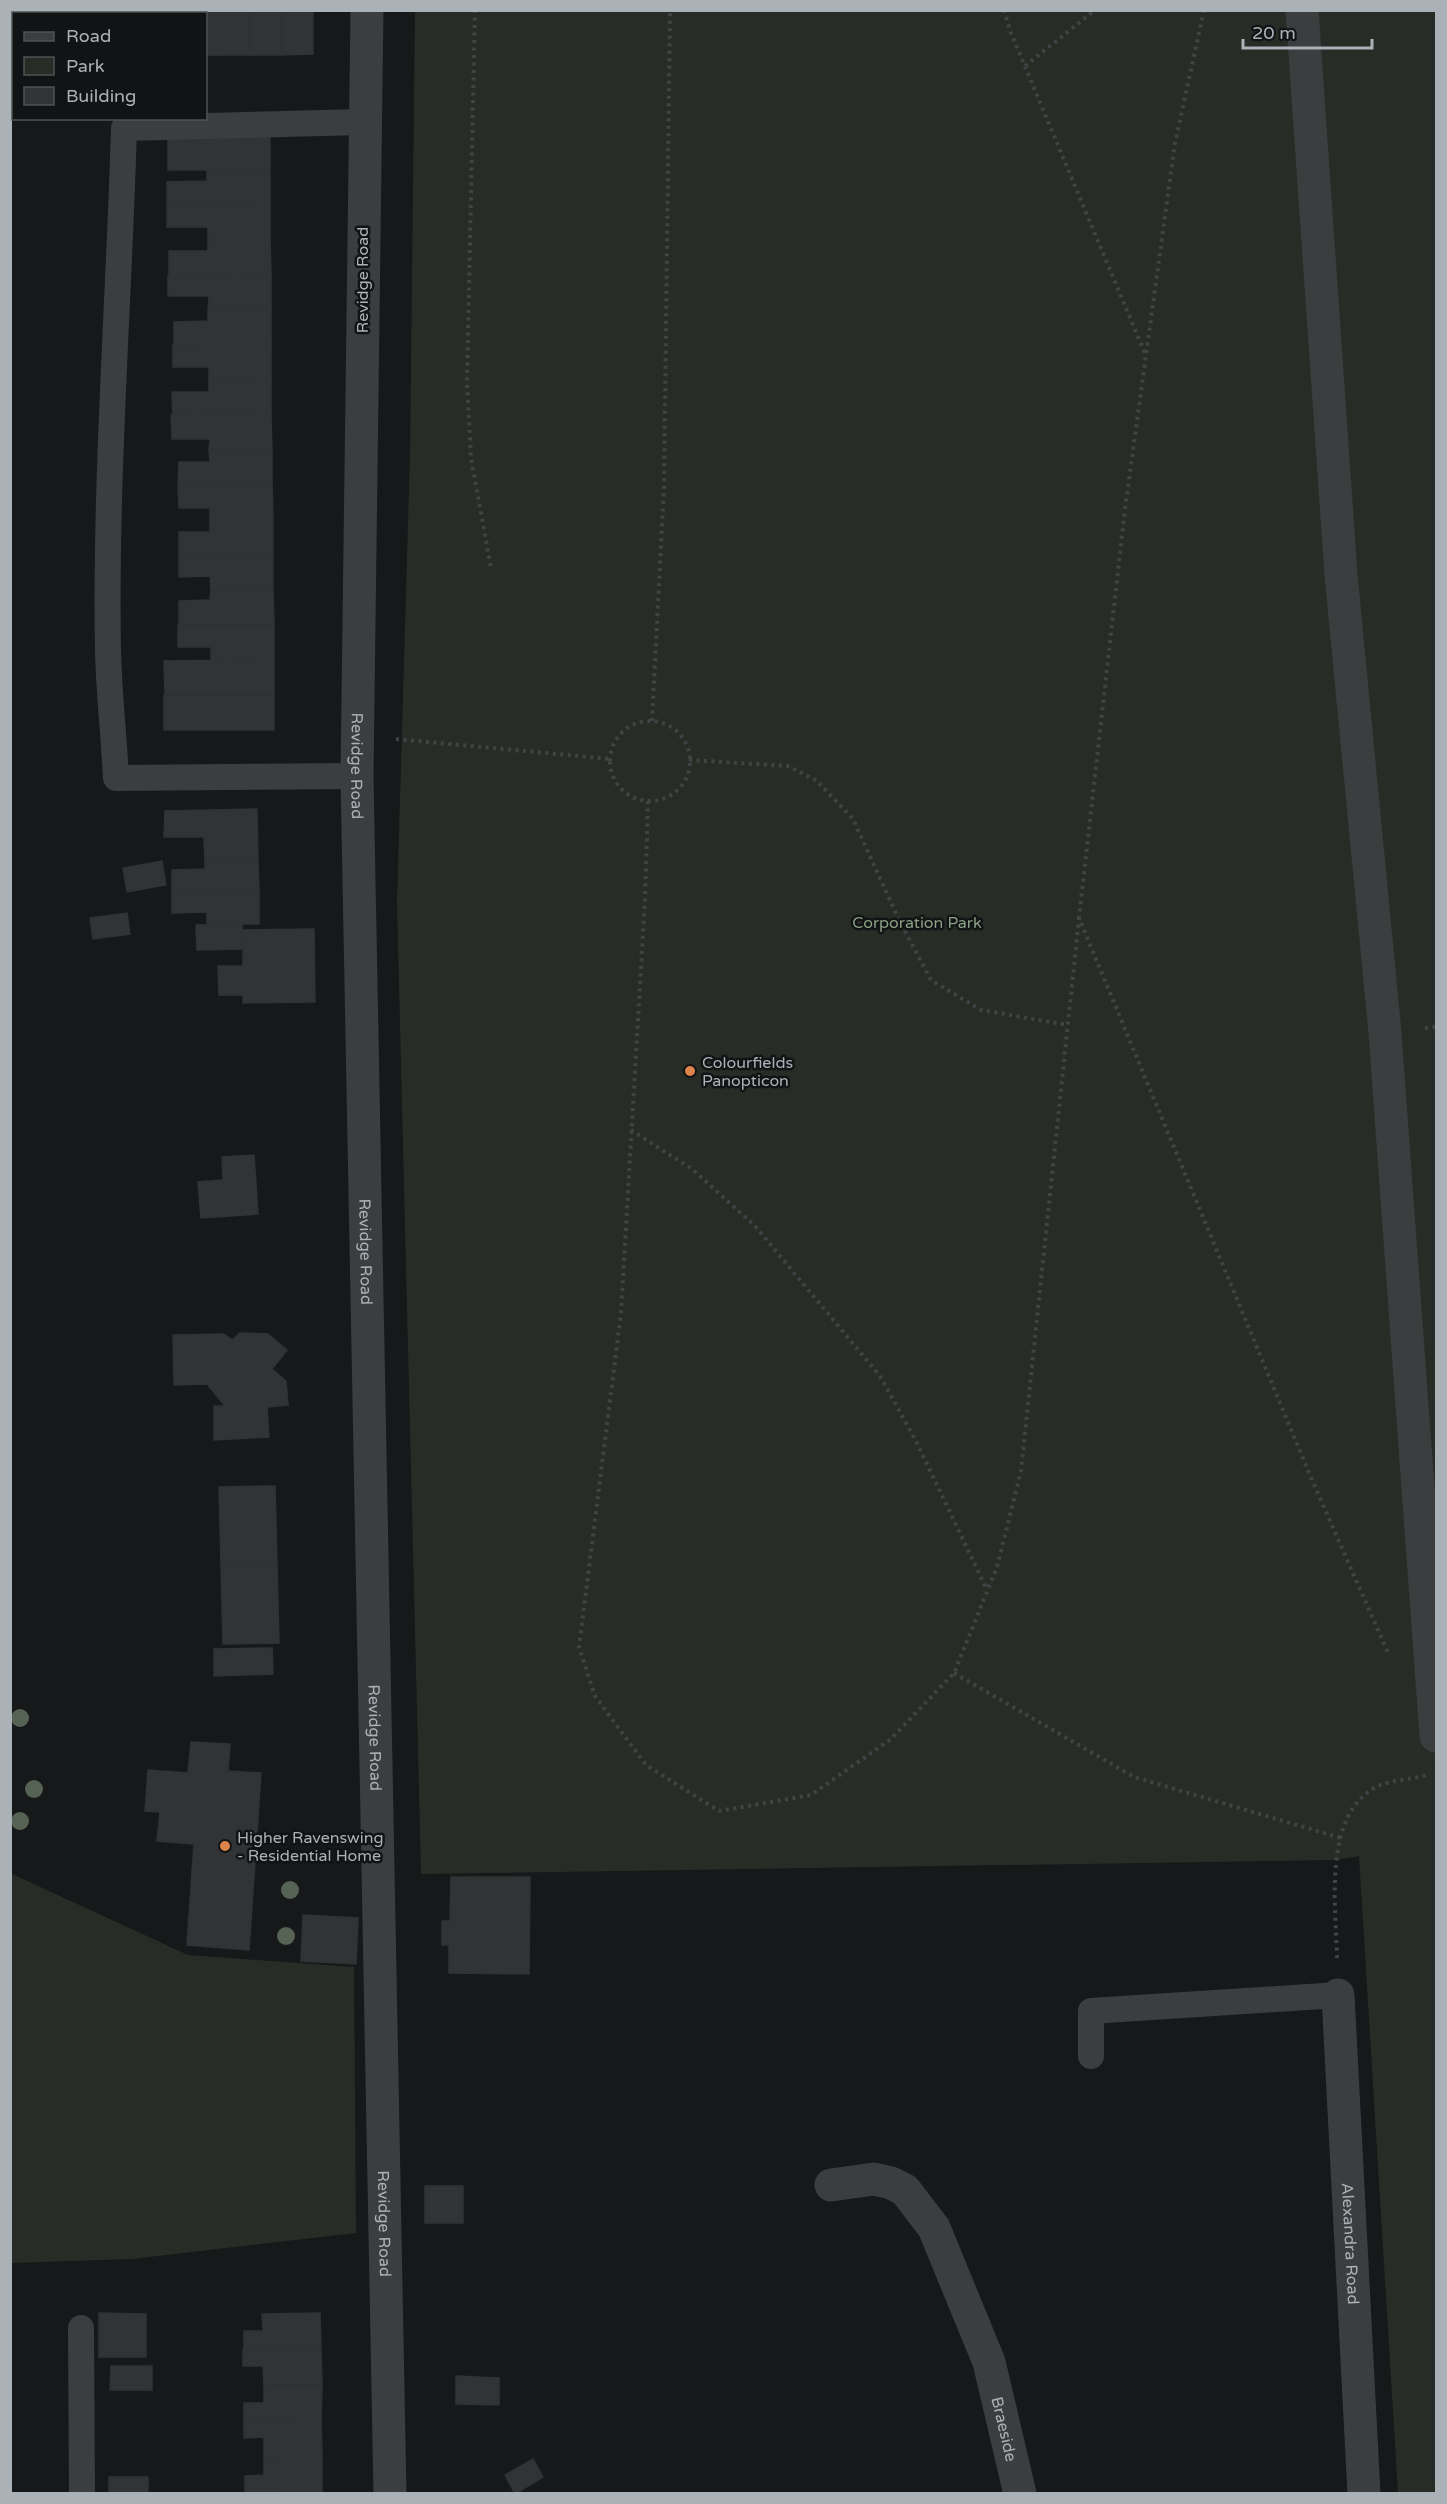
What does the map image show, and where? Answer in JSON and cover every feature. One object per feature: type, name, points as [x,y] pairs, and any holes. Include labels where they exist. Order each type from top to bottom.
[{"type":"street","name":"Revidge Road","points":[[367,10],[363,122],[357,776],[390,2493]]},
{"type":"street","points":[[1302,10],[1341,575],[1385,1033],[1437,1736]]},
{"type":"street","name":"Alexandra Road","points":[[1338,1995],[1364,2493]]},
{"type":"street","name":"Braeside","points":[[831,2185],[874,2179],[905,2190],[934,2228],[989,2362],[1020,2493]]},
{"type":"lane","points":[[357,776],[116,778],[108,652],[110,454],[124,128],[363,122]]},
{"type":"lane","points":[[1091,2056],[1091,2011],[1338,1995]]},
{"type":"lane","points":[[81,2328],[82,2493]]},
{"type":"path","points":[[475,10],[467,383],[471,458],[491,568]]},
{"type":"path","points":[[652,721],[664,487],[670,10]]},
{"type":"path","points":[[1005,10],[1025,66],[1146,357]]},
{"type":"path","points":[[1025,66],[1095,10]]},
{"type":"path","points":[[648,801],[645,899],[621,1313],[579,1647],[595,1696],[646,1765],[719,1811],[811,1796],[891,1739],[954,1674],[997,1567],[1021,1471],[1125,509],[1175,143],[1204,10]]},
{"type":"path","points":[[652,721],[665,724],[677,731],[685,742],[689,760],[683,782],[674,792],[662,799],[648,801],[636,798],[621,788],[611,771],[610,759],[612,746],[628,727],[652,721]]},
{"type":"path","points":[[358,736],[610,759]]},
{"type":"path","points":[[689,760],[788,766],[818,781],[853,819],[899,920],[932,980],[981,1010],[1068,1025]]},
{"type":"path","points":[[1079,918],[1309,1473],[1394,1666]]},
{"type":"path","points":[[631,1130],[692,1169],[755,1226],[880,1376],[916,1441],[987,1590]]},
{"type":"path","points":[[954,1674],[1134,1777],[1341,1838]]},
{"type":"path","points":[[1338,1995],[1335,1860],[1347,1818],[1358,1801],[1379,1786],[1437,1773]]},
{"type":"green space","points":[[11,10],[87,10],[88,12],[12,12],[12,97],[10,97]]},
{"type":"green space","name":"Corporation Park","points":[[415,11],[1436,11],[1436,2493],[1398,2493],[1359,1856],[1335,1860],[421,1874],[397,903],[410,455]]},
{"type":"green space","points":[[10,1873],[188,1955],[354,1967],[356,2233],[132,2259],[11,2263]]},
{"type":"building","points":[[184,10],[216,10],[216,55],[207,55],[207,12],[184,12]]},
{"type":"building","points":[[216,10],[249,10],[249,55],[216,55]]},
{"type":"building","points":[[249,10],[281,10],[281,55],[249,55]]},
{"type":"building","points":[[281,10],[313,10],[313,54],[281,55]]},
{"type":"building","points":[[270,135],[270,170],[168,170],[168,136]]},
{"type":"building","points":[[207,170],[270,170],[270,204],[167,206],[167,182],[207,181]]},
{"type":"building","points":[[270,204],[270,239],[208,240],[208,227],[167,227],[167,205]]},
{"type":"building","points":[[270,239],[271,274],[169,276],[169,251],[208,251],[208,240]]},
{"type":"building","points":[[271,274],[271,310],[208,310],[209,296],[168,296],[168,276]]},
{"type":"building","points":[[208,310],[271,310],[271,344],[174,345],[174,322],[208,321]]},
{"type":"building","points":[[271,344],[271,379],[209,380],[209,367],[173,367],[173,345]]},
{"type":"building","points":[[271,379],[271,414],[173,416],[172,392],[209,392],[209,380]]},
{"type":"building","points":[[271,414],[272,449],[209,450],[210,439],[172,439],[171,415]]},
{"type":"building","points":[[272,449],[272,484],[178,486],[179,462],[210,462],[209,450]]},
{"type":"building","points":[[272,484],[273,520],[210,520],[210,508],[179,508],[178,486]]},
{"type":"building","points":[[210,520],[273,520],[273,555],[179,555],[179,532],[210,532]]},
{"type":"building","points":[[179,555],[273,555],[273,590],[211,590],[210,576],[179,577]]},
{"type":"building","points":[[211,590],[273,590],[274,625],[179,625],[179,601],[210,600]]},
{"type":"building","points":[[178,625],[274,625],[274,659],[211,660],[211,647],[178,647]]},
{"type":"building","points":[[274,659],[274,695],[165,695],[164,661]]},
{"type":"building","points":[[164,695],[274,695],[274,730],[164,730]]},
{"type":"building","points":[[257,809],[258,862],[205,862],[204,837],[164,837],[165,811]]},
{"type":"building","points":[[162,861],[166,885],[127,892],[123,868]]},
{"type":"building","points":[[205,862],[258,862],[259,891],[172,893],[172,870],[205,869]]},
{"type":"building","points":[[259,891],[259,924],[207,924],[207,912],[172,913],[172,893]]},
{"type":"building","points":[[127,913],[130,934],[93,939],[90,918]]},
{"type":"building","points":[[242,924],[243,949],[197,950],[196,925]]},
{"type":"building","points":[[314,929],[315,1002],[243,1003],[243,995],[219,995],[218,966],[243,966],[243,930]]},
{"type":"building","points":[[254,1155],[258,1214],[201,1218],[198,1182],[223,1180],[222,1157]]},
{"type":"building","points":[[240,1333],[268,1334],[287,1350],[272,1369],[286,1381],[288,1405],[267,1407],[269,1437],[214,1440],[214,1406],[225,1406],[207,1384],[174,1385],[173,1335],[224,1334],[232,1340]]},
{"type":"building","points":[[275,1486],[277,1564],[221,1565],[219,1487]]},
{"type":"building","points":[[277,1564],[279,1643],[223,1644],[221,1565]]},
{"type":"building","points":[[272,1648],[273,1674],[214,1676],[214,1649]]},
{"type":"building","name":"Higher Ravenswing - Residential Home","points":[[191,1742],[230,1744],[228,1771],[261,1773],[249,1950],[187,1945],[194,1844],[157,1841],[160,1812],[145,1811],[148,1770],[188,1773]]},
{"type":"building","points":[[451,1877],[530,1877],[529,1974],[449,1973],[449,1945],[442,1945],[442,1921],[450,1921]]},
{"type":"building","points":[[303,1915],[358,1918],[356,1964],[301,1961]]},
{"type":"building","points":[[425,2186],[463,2186],[463,2223],[425,2223]]},
{"type":"building","points":[[99,2313],[146,2314],[146,2357],[99,2357]]},
{"type":"building","points":[[320,2313],[321,2349],[244,2350],[244,2331],[263,2331],[262,2314]]},
{"type":"building","points":[[321,2349],[322,2385],[264,2385],[263,2366],[243,2366],[243,2350]]},
{"type":"building","points":[[111,2366],[152,2366],[152,2390],[110,2390]]},
{"type":"building","points":[[456,2376],[499,2378],[499,2405],[456,2404]]},
{"type":"building","points":[[264,2385],[322,2385],[321,2420],[244,2421],[244,2403],[264,2403]]},
{"type":"building","points":[[321,2420],[322,2456],[264,2457],[264,2437],[244,2438],[244,2421]]},
{"type":"building","points":[[322,2456],[322,2492],[245,2493],[245,2476],[264,2475],[264,2457]]},
{"type":"building","points":[[533,2459],[543,2477],[515,2494],[505,2475]]},
{"type":"building","points":[[109,2477],[148,2477],[148,2494],[109,2494]]},
{"type":"building","points":[[322,2492],[322,2494],[244,2493],[264,2493]]},
{"type":"place","name":"Colourfields Panopticon","points":[[690,1071]]},
{"type":"place","name":"Higher Ravenswing - Residential Home","points":[[225,1846]]}]
